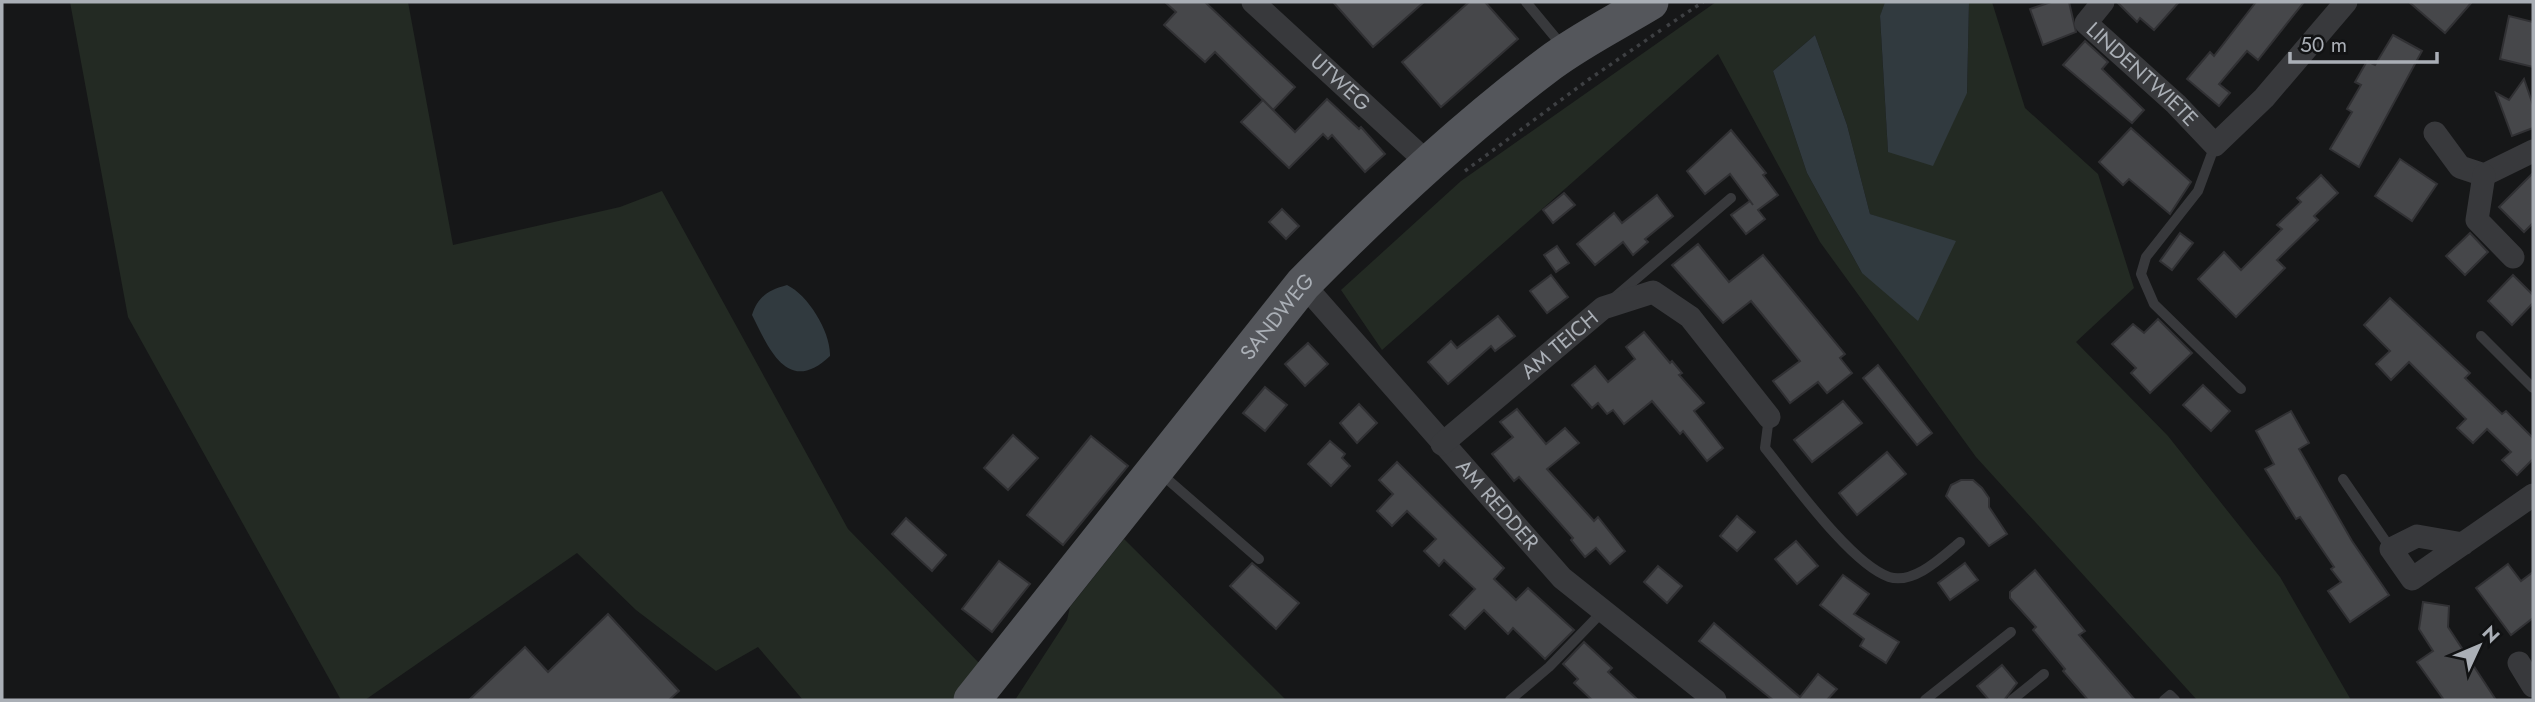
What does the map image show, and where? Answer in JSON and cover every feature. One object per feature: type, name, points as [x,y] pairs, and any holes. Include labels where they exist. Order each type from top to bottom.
[{"type":"main road","name":"SANDWEG","points":[[972,700],[1303,284],[1359,226],[1429,164],[1567,52],[1650,2]]},
{"type":"street","name":"UTWEG","points":[[1253,2],[1429,164]]},
{"type":"street","name":"LINDENTWIETE","points":[[2103,2],[2086,23],[2176,104],[2215,145]]},
{"type":"street","points":[[2215,145],[2264,98],[2346,2]]},
{"type":"street","points":[[2435,133],[2460,167],[2484,175],[2533,151]]},
{"type":"street","points":[[2484,175],[2477,220],[2513,257]]},
{"type":"street","name":"AM REDDER","points":[[1303,284],[1562,578],[1715,700]]},
{"type":"street","name":"AM TEICH","points":[[1442,444],[1603,308],[1653,292],[1690,317],[1769,416]]},
{"type":"street","points":[[2463,544],[2417,536],[2391,549],[2412,579],[2463,544],[2533,495]]},
{"type":"street","points":[[2519,663],[2533,686]]},
{"type":"lane","points":[[1525,2],[1567,52]]},
{"type":"lane","points":[[2215,145],[2198,191],[2146,257],[2141,274],[2154,304],[2241,389]]},
{"type":"lane","points":[[1603,308],[1731,198]]},
{"type":"lane","points":[[2481,336],[2533,388]]},
{"type":"lane","points":[[1769,416],[1765,448],[1850,550],[1890,578],[1908,576],[1933,566],[1960,542]]},
{"type":"lane","points":[[1154,468],[1259,559]]},
{"type":"lane","points":[[2343,480],[2391,549]]},
{"type":"lane","points":[[1510,700],[1549,667],[1603,611]]},
{"type":"lane","points":[[1925,700],[2011,632]]},
{"type":"lane","points":[[2012,700],[2044,674]]},
{"type":"lane","points":[[2164,700],[2170,695],[2175,700]]},
{"type":"shaded area","points":[[70,2],[408,2],[453,245],[620,207],[662,191],[848,529],[980,664],[952,700],[803,700],[758,647],[716,671],[636,610],[577,553],[365,700],[341,700],[128,317]]},
{"type":"shaded area","points":[[1716,2],[1885,2],[1880,17],[1888,152],[1967,93],[1969,2],[1992,2],[2025,108],[2098,174],[2134,288],[2076,342],[2168,436],[2280,577],[2351,700],[2197,700],[1976,457],[1820,242],[1718,54],[1382,350],[1341,290],[1461,181]],"holes":[[[1815,35],[1847,125],[1870,214],[1909,228],[1862,273],[1807,173],[1773,71]]]},
{"type":"shaded area","points":[[1885,2],[1969,2],[1967,93],[1933,166],[1888,152],[1880,16]]},
{"type":"shaded area","points":[[1815,35],[1847,125],[1870,214],[1956,241],[1918,321],[1862,273],[1807,173],[1773,71]]},
{"type":"shaded area","points":[[787,285],[803,297],[817,315],[829,346],[830,356],[815,367],[802,371],[791,370],[773,353],[752,315],[757,303],[765,295]]},
{"type":"shaded area","points":[[1124,539],[1286,700],[1015,700],[1067,620],[1070,607]]},
{"type":"building","points":[[1165,2],[1205,2],[1295,87],[1273,110],[1215,52],[1205,62],[1164,25],[1176,12]]},
{"type":"building","points":[[1333,2],[1424,2],[1373,47]]},
{"type":"building","points":[[1469,2],[1485,2],[1518,39],[1441,107],[1402,62]]},
{"type":"building","points":[[2051,2],[2069,2],[2076,32],[2043,45],[2030,9]]},
{"type":"building","points":[[2117,2],[2179,2],[2154,30],[2140,18],[2137,22]]},
{"type":"building","points":[[2256,2],[2304,2],[2258,60],[2247,51],[2219,84],[2230,93],[2219,106],[2187,79],[2210,52],[2214,56]]},
{"type":"building","points":[[2409,2],[2472,2],[2445,33]]},
{"type":"building","points":[[2509,16],[2533,22],[2533,67],[2500,59]]},
{"type":"building","points":[[2393,35],[2422,51],[2359,167],[2330,149],[2352,112],[2347,109],[2361,85],[2355,82],[2367,61],[2375,65]]},
{"type":"building","points":[[2085,41],[2108,62],[2102,69],[2144,110],[2132,123],[2063,65]]},
{"type":"building","points":[[2524,79],[2533,105],[2533,128],[2512,136],[2496,93],[2509,100]]},
{"type":"building","points":[[1327,99],[1359,129],[1361,127],[1385,154],[1365,172],[1332,135],[1328,139],[1323,134],[1289,168],[1241,122],[1263,100],[1295,132]]},
{"type":"building","points":[[2131,128],[2191,182],[2170,214],[2129,179],[2123,185],[2099,162]]},
{"type":"building","points":[[1731,130],[1766,173],[1763,175],[1778,195],[1758,210],[1765,219],[1746,234],[1731,215],[1750,201],[1753,205],[1730,174],[1705,194],[1687,171]]},
{"type":"building","points":[[2400,159],[2437,184],[2412,221],[2375,196]]},
{"type":"building","points":[[2533,173],[2533,223],[2524,232],[2499,207]]},
{"type":"building","points":[[2321,175],[2338,193],[2314,216],[2318,220],[2277,260],[2285,268],[2236,317],[2198,279],[2224,252],[2241,270],[2282,229],[2277,225],[2301,202],[2297,198]]},
{"type":"building","points":[[1564,193],[1575,205],[1553,223],[1543,210]]},
{"type":"building","points":[[1657,195],[1673,216],[1645,239],[1648,242],[1633,255],[1623,242],[1595,265],[1577,244],[1614,213],[1622,223]]},
{"type":"building","points":[[1282,209],[1299,226],[1286,239],[1269,222]]},
{"type":"building","points":[[2180,233],[2193,243],[2172,270],[2160,261]]},
{"type":"building","points":[[2470,233],[2488,252],[2465,275],[2446,256]]},
{"type":"building","points":[[1698,244],[1729,282],[1763,255],[1845,354],[1840,358],[1852,373],[1827,393],[1818,382],[1790,403],[1773,381],[1800,361],[1751,301],[1723,323],[1672,265]]},
{"type":"building","points":[[1557,246],[1569,263],[1556,272],[1544,255]]},
{"type":"building","points":[[1551,275],[1568,297],[1547,313],[1530,291]]},
{"type":"building","points":[[2513,275],[2533,295],[2533,303],[2512,325],[2488,301]]},
{"type":"building","points":[[2390,298],[2470,373],[2465,378],[2502,414],[2506,411],[2533,438],[2533,459],[2517,475],[2502,460],[2511,452],[2487,429],[2473,443],[2457,428],[2466,419],[2409,362],[2391,380],[2376,364],[2390,351],[2364,325]]},
{"type":"building","points":[[1498,316],[1515,336],[1495,351],[1491,346],[1448,384],[1428,362],[1451,341],[1457,348]]},
{"type":"building","points":[[2158,319],[2192,353],[2150,393],[2131,373],[2136,368],[2112,344],[2133,324],[2144,333]]},
{"type":"building","points":[[1644,332],[1670,363],[1672,361],[1682,373],[1679,375],[1704,403],[1694,411],[1723,448],[1707,461],[1683,431],[1680,434],[1652,401],[1624,424],[1613,410],[1607,414],[1598,403],[1592,408],[1572,385],[1595,366],[1608,382],[1635,359],[1626,347]]},
{"type":"building","points":[[1308,343],[1328,364],[1305,386],[1285,364]]},
{"type":"building","points":[[1878,365],[1932,433],[1917,445],[1863,378]]},
{"type":"building","points":[[2203,385],[2230,411],[2211,431],[2183,405]]},
{"type":"building","points":[[1265,387],[1287,405],[1265,431],[1243,413]]},
{"type":"building","points":[[1843,401],[1862,423],[1812,462],[1794,440]]},
{"type":"building","points":[[1359,404],[1377,423],[1357,443],[1340,423]]},
{"type":"building","points":[[1517,409],[1546,444],[1565,428],[1579,443],[1547,469],[1594,521],[1598,517],[1625,551],[1610,564],[1596,548],[1585,557],[1571,540],[1573,538],[1519,477],[1514,481],[1492,454],[1513,437],[1500,422]]},
{"type":"building","points":[[2291,411],[2309,443],[2299,449],[2352,541],[2389,595],[2350,622],[2328,591],[2341,582],[2331,569],[2334,567],[2300,517],[2296,519],[2265,469],[2274,464],[2256,431]]},
{"type":"building","points":[[1013,435],[1038,458],[1008,490],[984,468]]},
{"type":"building","points":[[1091,436],[1128,466],[1063,545],[1027,515]]},
{"type":"building","points":[[1330,441],[1345,454],[1342,458],[1350,466],[1331,486],[1308,464]]},
{"type":"building","points":[[1887,452],[1906,474],[1857,515],[1839,493]]},
{"type":"building","points":[[1397,462],[1504,568],[1494,579],[1516,600],[1528,588],[1574,630],[1545,659],[1513,628],[1508,634],[1484,610],[1465,629],[1450,615],[1475,589],[1444,560],[1439,566],[1424,551],[1436,539],[1407,511],[1392,526],[1377,511],[1393,494],[1379,480]]},
{"type":"building","points":[[1961,480],[1973,480],[1982,488],[1989,498],[1989,507],[2007,534],[1989,546],[1946,496],[1951,485]]},
{"type":"building","points":[[1737,516],[1755,532],[1737,551],[1720,536]]},
{"type":"building","points":[[906,518],[946,555],[932,571],[892,534]]},
{"type":"building","points":[[1796,541],[1818,566],[1797,584],[1775,559]]},
{"type":"building","points":[[999,561],[1030,584],[992,632],[962,609]]},
{"type":"building","points":[[1252,563],[1299,603],[1276,629],[1230,586]]},
{"type":"building","points":[[1965,563],[1978,580],[1950,600],[1938,583]]},
{"type":"building","points":[[2508,564],[2521,581],[2533,572],[2533,618],[2511,635],[2476,588]]},
{"type":"building","points":[[1658,566],[1682,586],[1667,603],[1644,582]]},
{"type":"building","points":[[2035,570],[2085,631],[2079,635],[2135,700],[2088,700],[2063,671],[2065,669],[2033,630],[2036,627],[2010,598],[2010,592]]},
{"type":"building","points":[[1843,575],[1869,594],[1854,614],[1899,642],[1886,663],[1860,646],[1864,639],[1820,605]]},
{"type":"building","points":[[2423,602],[2449,606],[2448,627],[2496,700],[2444,700],[2417,662],[2433,651],[2419,629]]},
{"type":"building","points":[[608,614],[679,691],[669,700],[469,700],[525,647],[548,672]]},
{"type":"building","points":[[1714,623],[1800,697],[1818,674],[1837,689],[1827,700],[1773,700],[1699,641]]},
{"type":"building","points":[[1584,642],[1612,668],[1608,672],[1638,700],[1592,700],[1574,683],[1578,679],[1563,664]]},
{"type":"building","points":[[2002,665],[2017,683],[2004,700],[1989,700],[1977,686]]}]
